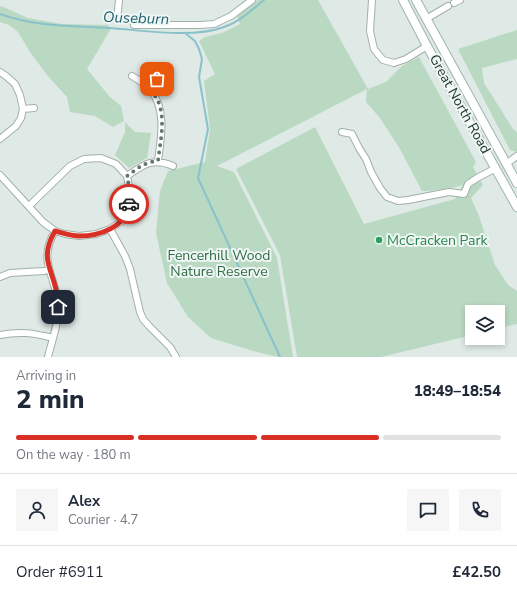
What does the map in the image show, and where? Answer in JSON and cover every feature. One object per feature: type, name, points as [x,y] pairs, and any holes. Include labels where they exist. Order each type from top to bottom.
[{"type":"main road","name":"Great North Road","points":[[403,0],[517,207]]},
{"type":"main road","name":"Great North Road","points":[[416,0],[517,183]]},
{"type":"street","points":[[117,20],[118,0]]},
{"type":"street","points":[[134,25],[214,24],[231,16],[252,0]]},
{"type":"street","points":[[372,0],[370,31],[374,48],[383,60],[394,63],[406,59],[427,46]]},
{"type":"street","points":[[426,19],[454,3]]},
{"type":"street","points":[[0,72],[15,84],[20,95],[23,109],[21,118],[16,126],[0,139]]},
{"type":"street","points":[[132,76],[150,88],[158,101],[161,111],[162,128],[158,161]]},
{"type":"street","points":[[150,88],[157,79]]},
{"type":"street","points":[[23,109],[34,108]]},
{"type":"street","points":[[352,134],[358,129]]},
{"type":"street","points":[[342,132],[352,134]]},
{"type":"street","points":[[352,134],[380,188],[387,197],[398,201],[449,192],[464,194],[468,184],[496,168]]},
{"type":"street","points":[[506,164],[517,156]]},
{"type":"street","points":[[0,175],[43,222],[55,231],[79,236],[96,234],[110,229],[122,221],[129,206],[130,192],[127,176],[116,164],[101,158],[84,159],[70,166],[29,206]]},
{"type":"street","points":[[127,176],[141,166],[150,162],[166,162],[173,166]]},
{"type":"street","points":[[110,229],[125,256],[130,269],[143,319],[148,326],[170,347],[176,357]]},
{"type":"street","points":[[48,357],[57,319],[58,307],[47,256],[50,238],[55,231]]},
{"type":"street","points":[[0,277],[10,273],[44,271],[49,269]]},
{"type":"street","points":[[0,335],[24,332],[53,338]]},
{"type":"green space","name":"Fencerhill Wood Nature Reserve","points":[[258,0],[318,0],[368,89],[386,82],[402,66],[419,57],[476,162],[473,167],[483,185],[471,198],[479,216],[495,265],[508,285],[517,291],[517,324],[505,327],[505,305],[465,305],[465,337],[381,357],[297,357],[280,255],[236,169],[315,127],[364,224],[455,199],[463,185],[452,188],[422,191],[400,149],[380,118],[366,102],[367,89],[217,166],[234,172],[277,258],[293,357],[278,357],[211,338],[188,317],[167,283],[156,233],[160,191],[168,171],[205,162],[210,129],[204,81],[215,74],[199,41],[205,37],[222,33],[240,24],[237,16]]},
{"type":"green space","points":[[1,6],[28,18],[62,24],[108,25],[110,30],[87,69],[110,97],[121,106],[124,121],[113,127],[95,116],[70,112],[67,97],[47,75],[30,52],[18,32],[9,25],[0,22]]},
{"type":"green space","points":[[517,30],[517,59],[482,68],[484,83],[513,129],[517,132],[517,152],[510,150],[458,49]]},
{"type":"green space","points":[[125,122],[135,132],[151,133],[147,158],[129,168],[115,155],[125,132]]},
{"type":"waterway","name":"Ouseburn","points":[[0,14],[40,24],[182,33],[211,31],[230,25],[264,0]]},
{"type":"waterway","points":[[185,33],[195,41],[202,59],[199,77],[208,129],[198,178],[280,357]]},
{"type":"way so far","points":[[129,204],[130,192],[127,176],[141,166],[150,162],[158,161],[162,128],[161,111],[158,101],[150,88],[157,79]]},
{"type":"place","name":"McCracken Park","points":[[379,240]]},
{"type":"route","points":[[58,307],[47,256],[50,238],[55,231],[79,236],[96,234],[110,229],[122,221],[129,204]]}]
